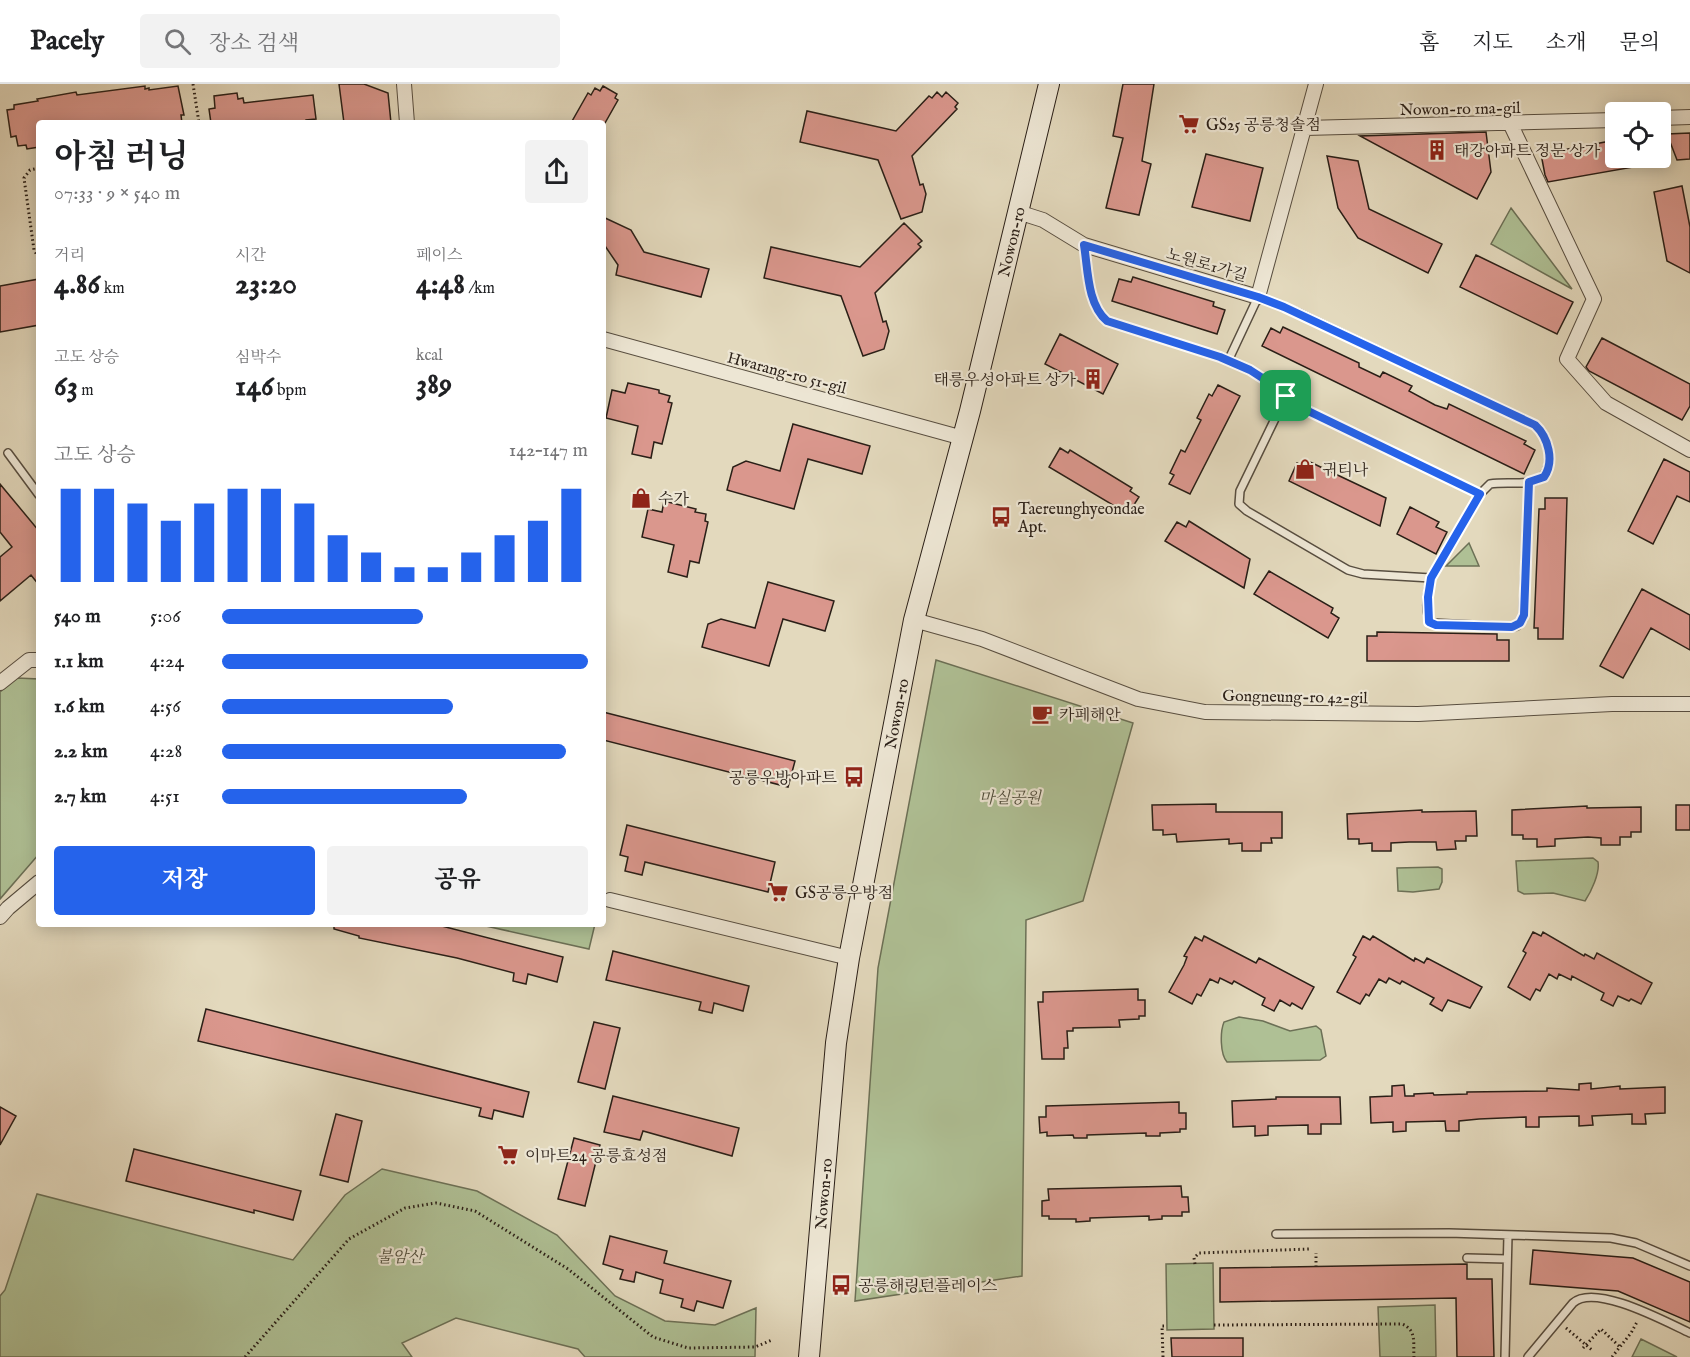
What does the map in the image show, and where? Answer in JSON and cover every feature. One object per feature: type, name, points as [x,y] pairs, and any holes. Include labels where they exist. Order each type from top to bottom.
[{"type":"main road","name":"Nowon-ro","points":[[809,1357],[836,1043],[849,958],[914,621],[963,438],[1049,84]]},
{"type":"street","points":[[404,84],[407,120]]},
{"type":"street","name":"노원로1가길","points":[[1018,212],[1043,220],[1084,245],[1258,297],[1316,84]]},
{"type":"street","points":[[1671,118],[1690,117]]},
{"type":"street","name":"Nowon-ro 1na-gil","points":[[1305,128],[1605,120]]},
{"type":"street","points":[[1510,123],[1594,299],[1567,359],[1606,403],[1690,450]]},
{"type":"street","name":"Hwarang-ro 51-gil","points":[[606,340],[963,438]]},
{"type":"street","name":"Gongneung-ro 42-gil","points":[[914,621],[982,639],[1138,699],[1205,712],[1418,714],[1612,704],[1690,704]]},
{"type":"street","points":[[0,683],[29,660],[36,660]]},
{"type":"street","points":[[0,917],[36,885]]},
{"type":"street","points":[[610,900],[849,958]]},
{"type":"lane","points":[[1084,245],[1094,304],[1100,315],[1107,321],[1228,361],[1264,379],[1304,409],[1480,494]]},
{"type":"lane","points":[[1228,361],[1258,297],[1301,314],[1535,425],[1542,432],[1546,440],[1549,464],[1544,477],[1529,482],[1490,484],[1480,494],[1431,578],[1428,588],[1428,618],[1432,624],[1512,627],[1520,623],[1524,615],[1529,482]]},
{"type":"lane","points":[[1286,396],[1240,491],[1239,504],[1246,511],[1348,570],[1364,574],[1431,578]]},
{"type":"lane","points":[[8,453],[36,491]]},
{"type":"lane","points":[[1276,1234],[1449,1233],[1624,1240],[1690,1266]]},
{"type":"lane","points":[[1505,1357],[1508,1235]]},
{"type":"lane","points":[[1467,1258],[1507,1258]]},
{"type":"lane","points":[[1528,1357],[1573,1302],[1583,1297],[1620,1302],[1690,1333]]},
{"type":"path","points":[[194,84],[199,120]]},
{"type":"path","points":[[36,169],[30,170],[24,178],[36,253]]},
{"type":"path","points":[[245,1357],[350,1239],[405,1208],[436,1203],[475,1211],[568,1269],[653,1337],[688,1348],[755,1347],[772,1340]]},
{"type":"path","points":[[1195,1264],[1194,1258],[1199,1253],[1310,1249]]},
{"type":"path","points":[[1316,1253],[1316,1267]]},
{"type":"path","points":[[1611,1357],[1631,1333],[1638,1320]]},
{"type":"path","points":[[1214,1325],[1402,1324],[1413,1333],[1414,1357]]},
{"type":"path","points":[[1563,1325],[1585,1347],[1592,1350]]},
{"type":"path","points":[[1163,1357],[1162,1326],[1167,1326]]},
{"type":"path","points":[[1585,1347],[1601,1329],[1620,1347]]},
{"type":"green space","points":[[1511,208],[1572,289],[1491,244]]},
{"type":"green space","points":[[1469,543],[1479,566],[1446,566]]},
{"type":"green space","name":"마실공원","points":[[936,660],[1133,723],[1083,901],[1026,920],[1022,1276],[855,1301],[878,968]]},
{"type":"green space","points":[[17,678],[36,679],[36,857],[0,899],[0,692]]},
{"type":"green space","points":[[1593,858],[1598,862],[1598,871],[1585,901],[1553,893],[1524,894],[1518,891],[1516,861]]},
{"type":"green space","points":[[1438,867],[1442,869],[1442,882],[1439,889],[1398,891],[1397,868]]},
{"type":"green space","points":[[490,927],[594,927],[589,949]]},
{"type":"green space","points":[[1239,1017],[1263,1021],[1290,1031],[1316,1026],[1321,1030],[1326,1056],[1320,1060],[1227,1062],[1221,1037],[1224,1022]]},
{"type":"green space","name":"불암산","points":[[382,1169],[477,1191],[557,1235],[615,1296],[665,1321],[715,1325],[756,1308],[755,1357],[585,1357],[578,1349],[456,1318],[402,1343],[412,1357],[0,1357],[0,1296],[5,1290],[37,1194],[293,1260],[345,1195]]},
{"type":"green space","points":[[1213,1263],[1214,1329],[1167,1330],[1166,1264]]},
{"type":"green space","points":[[1435,1305],[1436,1357],[1380,1357],[1378,1307]]},
{"type":"green space","points":[[1641,1339],[1677,1357],[1632,1357]]},
{"type":"building","points":[[339,84],[364,84],[388,93],[391,120],[344,120]]},
{"type":"building","points":[[1123,84],[1154,84],[1142,161],[1151,164],[1139,215],[1106,208],[1123,138],[1113,136]]},
{"type":"building","points":[[145,86],[145,89],[149,88],[149,90],[178,86],[184,115],[181,115],[182,120],[36,120],[36,148],[27,149],[26,145],[18,146],[16,136],[11,137],[7,110],[14,109],[14,105],[76,92],[77,95]]},
{"type":"building","points":[[603,86],[617,94],[615,98],[618,100],[606,121],[573,120],[588,93],[591,95],[595,88],[600,91]]},
{"type":"building","points":[[937,92],[942,97],[946,92],[958,103],[955,107],[957,109],[912,156],[920,185],[923,184],[926,194],[922,212],[901,219],[878,160],[800,142],[807,111],[896,131],[929,96],[932,98]]},
{"type":"building","points":[[237,93],[238,99],[243,98],[244,103],[313,95],[316,119],[211,120],[209,109],[215,108],[214,96]]},
{"type":"building","name":"태강아파트 정문 상가","points":[[1486,132],[1491,172],[1477,199],[1360,136]]},
{"type":"building","points":[[1690,133],[1690,159],[1677,160],[1671,144],[1671,134]]},
{"type":"building","points":[[1605,142],[1605,168],[1628,168],[1548,182],[1541,154]]},
{"type":"building","points":[[1206,154],[1263,168],[1250,221],[1192,207]]},
{"type":"building","points":[[1327,156],[1358,161],[1369,209],[1442,244],[1428,273],[1358,238],[1338,208]]},
{"type":"building","points":[[1682,186],[1690,227],[1690,273],[1667,261],[1654,192]]},
{"type":"building","points":[[606,218],[631,230],[644,252],[709,269],[701,297],[616,275],[618,265],[606,247]]},
{"type":"building","points":[[904,223],[922,241],[918,244],[921,247],[875,293],[883,322],[886,321],[889,331],[884,349],[863,356],[841,296],[764,278],[771,247],[860,267]]},
{"type":"building","points":[[1476,255],[1573,302],[1557,334],[1460,287]]},
{"type":"building","points":[[1133,277],[1214,302],[1213,306],[1225,310],[1217,334],[1112,301],[1119,279],[1131,282]]},
{"type":"building","points":[[36,280],[36,326],[0,332],[0,286]]},
{"type":"building","points":[[1283,327],[1359,363],[1359,367],[1380,377],[1383,372],[1412,386],[1409,391],[1435,405],[1447,409],[1449,404],[1526,441],[1524,444],[1535,450],[1524,474],[1262,346],[1271,328],[1280,333]]},
{"type":"building","name":"태릉우성아파트 상가","points":[[1060,334],[1118,364],[1103,394],[1045,364]]},
{"type":"building","points":[[1602,338],[1690,384],[1690,406],[1682,420],[1589,371],[1586,367]]},
{"type":"building","points":[[628,383],[659,390],[659,393],[670,396],[668,402],[672,403],[662,444],[654,442],[651,458],[632,454],[638,426],[606,418],[612,390],[625,393]]},
{"type":"building","points":[[1218,385],[1240,396],[1190,494],[1169,484],[1174,475],[1170,473],[1181,450],[1185,452],[1201,420],[1197,418],[1209,394],[1212,396]]},
{"type":"building","points":[[793,424],[870,446],[862,474],[808,459],[794,509],[727,490],[733,467],[746,461],[780,471]]},
{"type":"building","points":[[1060,448],[1068,453],[1070,450],[1132,488],[1130,491],[1139,497],[1128,514],[1049,467]]},
{"type":"building","points":[[1664,459],[1690,472],[1690,502],[1677,496],[1653,544],[1628,531]]},
{"type":"building","points":[[1310,462],[1386,498],[1380,526],[1289,481],[1297,463],[1307,468]]},
{"type":"building","points":[[0,484],[36,527],[36,581],[31,575],[0,601],[0,557],[12,547],[0,532]]},
{"type":"building","points":[[1545,498],[1567,498],[1563,639],[1538,639],[1538,628],[1534,628],[1539,509],[1545,509]]},
{"type":"building","points":[[664,501],[696,509],[695,512],[706,514],[705,521],[708,522],[699,563],[690,561],[687,577],[668,572],[674,545],[642,537],[648,509],[662,512]]},
{"type":"building","points":[[1410,507],[1439,522],[1436,527],[1447,532],[1436,554],[1397,534]]},
{"type":"building","points":[[1189,521],[1250,559],[1244,588],[1165,541],[1177,522],[1186,527]]},
{"type":"building","points":[[1269,571],[1333,608],[1331,613],[1339,618],[1328,638],[1254,594]]},
{"type":"building","points":[[768,582],[834,601],[825,631],[783,619],[769,666],[702,647],[708,624],[721,619],[755,628]]},
{"type":"building","points":[[1642,589],[1690,615],[1690,650],[1651,628],[1623,678],[1600,666]]},
{"type":"building","points":[[1377,632],[1497,634],[1497,640],[1509,640],[1509,661],[1367,661],[1367,636],[1377,636]]},
{"type":"building","points":[[606,713],[795,761],[788,787],[606,741]]},
{"type":"building","points":[[1216,804],[1216,812],[1282,812],[1282,838],[1271,838],[1272,843],[1261,843],[1261,851],[1242,851],[1242,843],[1229,844],[1229,839],[1177,842],[1176,834],[1163,835],[1163,830],[1153,830],[1152,805]]},
{"type":"building","points":[[1676,805],[1690,805],[1690,830],[1676,830]]},
{"type":"building","points":[[1587,806],[1587,808],[1641,807],[1641,832],[1631,832],[1631,837],[1620,837],[1620,845],[1601,845],[1601,838],[1588,837],[1555,839],[1555,846],[1537,847],[1537,839],[1523,839],[1523,835],[1512,835],[1512,810]]},
{"type":"building","points":[[1422,810],[1422,812],[1476,811],[1477,836],[1466,836],[1466,841],[1455,841],[1456,849],[1437,850],[1436,842],[1409,842],[1391,843],[1391,851],[1372,851],[1372,843],[1359,844],[1359,839],[1348,839],[1347,814]]},
{"type":"building","points":[[627,825],[775,862],[768,892],[645,862],[642,875],[625,871],[628,857],[620,855]]},
{"type":"building","points":[[334,927],[446,927],[563,957],[557,982],[528,974],[526,984],[513,981],[514,973],[457,958],[359,938],[359,936],[334,929]]},
{"type":"building","points":[[1533,932],[1541,936],[1543,932],[1584,956],[1585,954],[1594,959],[1597,953],[1652,983],[1641,1004],[1618,996],[1613,1006],[1601,1000],[1604,993],[1572,976],[1571,980],[1559,974],[1557,979],[1549,974],[1540,991],[1536,989],[1530,1000],[1508,987],[1526,953],[1523,951]]},
{"type":"building","points":[[1204,936],[1256,963],[1259,958],[1314,987],[1302,1009],[1280,1000],[1274,1011],[1262,1005],[1265,998],[1234,981],[1232,984],[1220,978],[1218,983],[1210,979],[1201,996],[1197,994],[1192,1004],[1169,992],[1184,965],[1187,957],[1184,956],[1195,937],[1202,941]]},
{"type":"building","points":[[1363,936],[1370,940],[1373,936],[1414,961],[1415,958],[1424,963],[1427,958],[1482,987],[1470,1008],[1448,1000],[1442,1011],[1430,1004],[1434,998],[1402,981],[1400,984],[1389,978],[1386,983],[1379,979],[1369,996],[1366,994],[1360,1004],[1337,992],[1356,957],[1353,955]]},
{"type":"building","points":[[613,951],[749,986],[743,1011],[714,1003],[712,1013],[699,1010],[701,1002],[606,980]]},
{"type":"building","points":[[1138,989],[1138,1000],[1145,1000],[1145,1016],[1139,1016],[1139,1019],[1119,1020],[1120,1027],[1073,1028],[1073,1031],[1067,1031],[1068,1048],[1064,1048],[1064,1059],[1042,1059],[1038,1002],[1043,1002],[1043,992]]},
{"type":"building","points":[[206,1009],[529,1092],[523,1117],[494,1110],[492,1119],[479,1116],[481,1108],[198,1041]]},
{"type":"building","points":[[594,1022],[620,1028],[605,1089],[578,1082]]},
{"type":"building","points":[[1591,1083],[1591,1089],[1620,1086],[1620,1089],[1665,1087],[1665,1113],[1645,1114],[1646,1124],[1632,1124],[1632,1114],[1592,1116],[1593,1125],[1579,1126],[1579,1116],[1539,1117],[1539,1127],[1526,1127],[1526,1117],[1479,1119],[1459,1121],[1459,1131],[1446,1131],[1445,1121],[1406,1122],[1406,1131],[1393,1132],[1393,1122],[1371,1123],[1370,1097],[1392,1096],[1392,1086],[1404,1085],[1405,1096],[1414,1096],[1414,1094],[1433,1093],[1434,1095],[1467,1094],[1467,1092],[1547,1091],[1547,1088],[1579,1090],[1579,1084]]},
{"type":"building","points":[[613,1096],[739,1128],[732,1156],[643,1131],[640,1140],[604,1132]]},
{"type":"building","points":[[1276,1097],[1340,1097],[1341,1124],[1321,1124],[1321,1134],[1308,1134],[1308,1125],[1268,1126],[1268,1135],[1255,1136],[1255,1126],[1233,1127],[1232,1101],[1276,1099]]},
{"type":"building","points":[[1179,1102],[1179,1113],[1186,1113],[1186,1129],[1180,1129],[1180,1132],[1160,1133],[1160,1136],[1146,1136],[1146,1133],[1087,1135],[1087,1138],[1074,1138],[1073,1135],[1047,1136],[1047,1132],[1040,1133],[1039,1117],[1046,1117],[1046,1106]]},
{"type":"building","points":[[0,1107],[16,1116],[0,1145]]},
{"type":"building","points":[[336,1114],[362,1121],[348,1182],[320,1175]]},
{"type":"building","points":[[574,1138],[600,1145],[585,1206],[558,1199]]},
{"type":"building","points":[[134,1149],[301,1191],[293,1220],[254,1210],[254,1213],[126,1181]]},
{"type":"building","points":[[1181,1186],[1182,1197],[1188,1197],[1189,1212],[1182,1212],[1182,1216],[1162,1216],[1162,1219],[1149,1220],[1149,1216],[1090,1218],[1090,1221],[1076,1222],[1076,1219],[1049,1219],[1049,1216],[1042,1216],[1042,1201],[1049,1200],[1048,1189]]},
{"type":"building","points":[[610,1236],[667,1251],[664,1263],[731,1281],[723,1308],[697,1301],[694,1311],[681,1307],[683,1299],[660,1293],[663,1280],[636,1272],[634,1282],[620,1279],[623,1270],[603,1264]]},
{"type":"building","points":[[1533,1250],[1633,1258],[1690,1282],[1690,1322],[1618,1291],[1530,1284]]},
{"type":"building","points":[[1467,1264],[1467,1279],[1492,1279],[1494,1357],[1457,1357],[1456,1298],[1220,1302],[1220,1268]]},
{"type":"building","points":[[1171,1338],[1243,1338],[1243,1357],[1172,1357]]},
{"type":"place","name":"GS25 공릉청솔점","points":[[1189,124]]},
{"type":"place","name":"태강아파트 정문 상가","points":[[1437,150]]},
{"type":"place","name":"태릉우성아파트 상가","points":[[1093,379]]},
{"type":"place","name":"귀티나","points":[[1305,469]]},
{"type":"place","name":"수가","points":[[641,498]]},
{"type":"place","name":"Taereunghyeondae Apt.","points":[[1001,517]]},
{"type":"place","name":"카페해안","points":[[1042,714]]},
{"type":"place","name":"공릉우방아파트","points":[[854,777]]},
{"type":"place","name":"GS공릉우방점","points":[[778,892]]},
{"type":"place","name":"이마트24 공릉효성점","points":[[508,1155]]},
{"type":"place","name":"공릉해링턴플레이스","points":[[841,1285]]},
{"type":"route","points":[[1084,245],[1258,297],[1284,307],[1535,425],[1546,440],[1549,464],[1544,477],[1529,482],[1524,615],[1520,623],[1512,627],[1436,625],[1429,622],[1428,588],[1431,578],[1480,494],[1304,409],[1286,396],[1250,370],[1226,359],[1107,321],[1100,315],[1094,304],[1084,245]]}]
